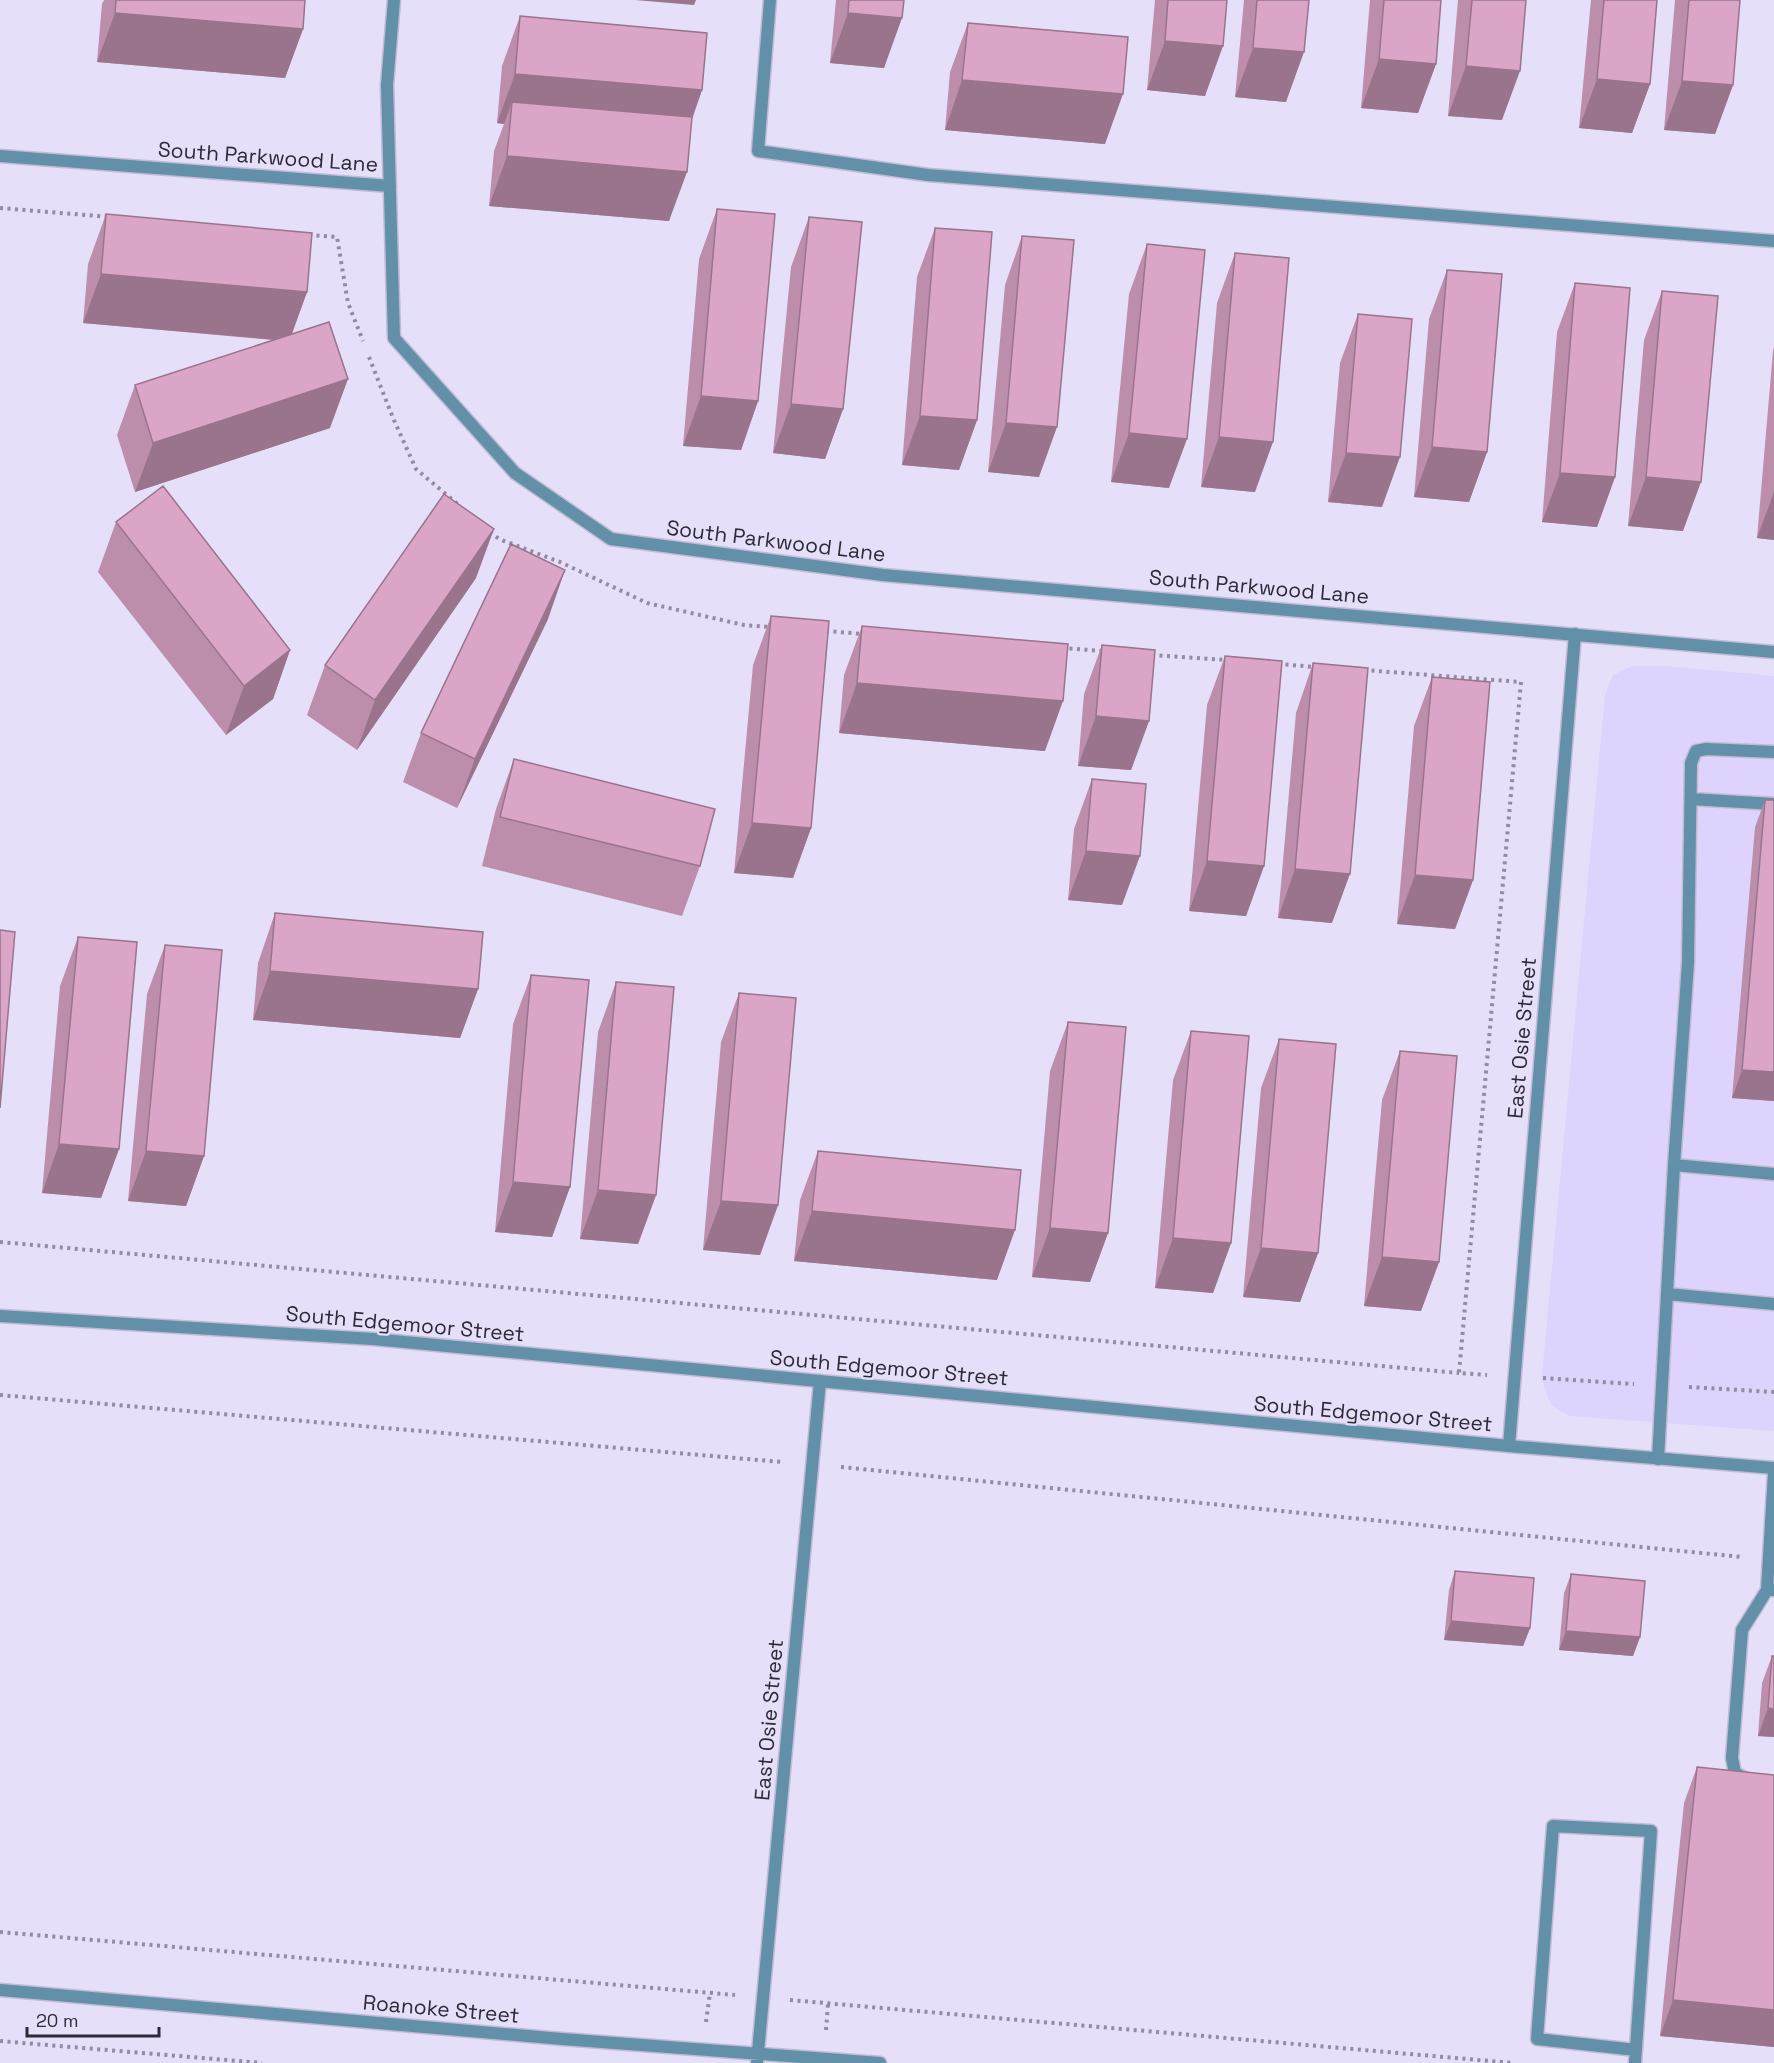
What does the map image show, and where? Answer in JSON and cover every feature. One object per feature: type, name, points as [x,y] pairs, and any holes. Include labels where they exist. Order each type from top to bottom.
[{"type":"street","points":[[390,186],[387,85],[394,0]]},
{"type":"street","points":[[770,0],[758,151],[928,175],[1774,241]]},
{"type":"street","name":"South Parkwood Lane","points":[[0,156],[390,186],[394,338],[515,473],[611,539],[883,575],[1774,652]]},
{"type":"street","name":"East Osie Street","points":[[1509,1446],[1575,634]]},
{"type":"street","points":[[1658,1459],[1666,1294],[1688,963],[1691,763],[1696,751],[1774,752]]},
{"type":"street","points":[[1691,799],[1774,804]]},
{"type":"street","points":[[1674,1165],[1774,1174]]},
{"type":"street","points":[[1666,1294],[1774,1304]]},
{"type":"street","name":"South Edgemoor Street","points":[[0,1316],[373,1339],[1509,1446],[1774,1468]]},
{"type":"street","name":"East Osie Street","points":[[757,2058],[820,1381]]},
{"type":"street","points":[[1774,1473],[1768,1560],[1770,1590],[1742,1630],[1732,1758],[1735,1773],[1752,1782],[1774,1784]]},
{"type":"street","points":[[1553,1826],[1651,1831],[1635,2057],[1537,2039],[1553,1826]]},
{"type":"street","name":"Roanoke Street","points":[[0,1990],[757,2058],[880,2063]]},
{"type":"path","points":[[0,208],[116,218]]},
{"type":"path","points":[[302,234],[337,237],[348,303],[364,345]]},
{"type":"path","points":[[369,355],[393,418],[416,468],[466,511]]},
{"type":"path","points":[[482,525],[499,540],[560,562],[647,603],[744,625],[780,628]]},
{"type":"path","points":[[816,631],[864,634]]},
{"type":"path","points":[[1055,648],[1115,652]]},
{"type":"path","points":[[1151,655],[1234,661]]},
{"type":"path","points":[[1270,663],[1318,667]]},
{"type":"path","points":[[1354,670],[1521,682],[1459,1373]]},
{"type":"path","points":[[0,1242],[1459,1373],[1774,1392]]},
{"type":"path","points":[[0,1395],[812,1464],[1768,1560]]},
{"type":"path","points":[[0,2041],[262,2063]]},
{"type":"shaded area","points":[[1632,666],[1666,666],[1774,676],[1774,1431],[1570,1416],[1552,1406],[1544,1388],[1542,1375],[1605,695],[1613,675]]},
{"type":"building","points":[[116,0],[305,0],[303,29],[115,13]]},
{"type":"building","points":[[849,0],[904,0],[902,18],[848,13]]},
{"type":"building","points":[[1168,0],[1227,0],[1223,46],[1165,41]]},
{"type":"building","points":[[1257,0],[1309,0],[1304,52],[1253,48]]},
{"type":"building","points":[[1384,0],[1441,0],[1436,64],[1379,59]]},
{"type":"building","points":[[1472,0],[1526,0],[1520,71],[1466,66]]},
{"type":"building","points":[[1604,0],[1657,0],[1650,84],[1597,79]]},
{"type":"building","points":[[1689,0],[1740,0],[1733,85],[1682,81]]},
{"type":"building","points":[[520,16],[707,33],[702,90],[515,74]]},
{"type":"building","points":[[968,23],[1128,37],[1123,94],[962,80]]},
{"type":"building","points":[[512,102],[692,117],[687,172],[507,156]]},
{"type":"building","points":[[717,209],[775,214],[758,401],[701,396]]},
{"type":"building","points":[[106,214],[312,233],[307,292],[101,274]]},
{"type":"building","points":[[809,217],[862,222],[843,409],[791,404]]},
{"type":"building","points":[[935,228],[992,232],[977,420],[920,416]]},
{"type":"building","points":[[1022,236],[1074,240],[1057,427],[1006,423]]},
{"type":"building","points":[[1147,244],[1205,250],[1187,439],[1129,433]]},
{"type":"building","points":[[1235,253],[1289,258],[1273,442],[1219,437]]},
{"type":"building","points":[[1447,270],[1502,274],[1487,452],[1432,447]]},
{"type":"building","points":[[1575,283],[1630,288],[1615,477],[1560,473]]},
{"type":"building","points":[[1662,291],[1718,296],[1701,482],[1646,477]]},
{"type":"building","points":[[1358,314],[1412,319],[1400,457],[1346,453]]},
{"type":"building","points":[[329,322],[348,379],[153,443],[135,385]]},
{"type":"building","points":[[163,486],[290,650],[244,686],[116,522]]},
{"type":"building","points":[[444,494],[494,529],[375,700],[325,665]]},
{"type":"building","points":[[511,544],[565,570],[475,759],[421,733]]},
{"type":"building","points":[[771,616],[829,621],[811,828],[752,823]]},
{"type":"building","points":[[862,626],[1068,644],[1063,701],[857,683]]},
{"type":"building","points":[[1102,645],[1155,650],[1149,721],[1096,716]]},
{"type":"building","points":[[1225,656],[1282,661],[1264,866],[1207,861]]},
{"type":"building","points":[[1313,663],[1368,668],[1350,874],[1295,869]]},
{"type":"building","points":[[1432,677],[1490,682],[1473,880],[1415,875]]},
{"type":"building","points":[[514,759],[715,809],[700,866],[500,817]]},
{"type":"building","points":[[1092,779],[1146,784],[1140,856],[1086,851]]},
{"type":"building","points":[[1765,800],[1774,800],[1774,1072],[1742,1070]]},
{"type":"building","points":[[275,913],[483,932],[478,989],[270,971]]},
{"type":"building","points":[[0,930],[15,932],[0,1108]]},
{"type":"building","points":[[78,937],[137,942],[119,1149],[59,1144]]},
{"type":"building","points":[[165,945],[222,950],[204,1156],[146,1151]]},
{"type":"building","points":[[531,975],[589,980],[570,1187],[513,1182]]},
{"type":"building","points":[[616,982],[674,987],[656,1195],[598,1190]]},
{"type":"building","points":[[739,993],[796,998],[778,1205],[721,1201]]},
{"type":"building","points":[[1068,1022],[1126,1027],[1108,1233],[1050,1228]]},
{"type":"building","points":[[1191,1031],[1249,1036],[1231,1243],[1173,1238]]},
{"type":"building","points":[[1279,1039],[1336,1044],[1318,1253],[1261,1248]]},
{"type":"building","points":[[1400,1051],[1457,1056],[1439,1262],[1382,1257]]},
{"type":"building","points":[[818,1151],[1021,1170],[1015,1230],[812,1211]]},
{"type":"building","points":[[1455,1571],[1534,1578],[1530,1628],[1451,1621]]},
{"type":"building","points":[[1571,1574],[1645,1581],[1640,1637],[1566,1631]]},
{"type":"building","points":[[1772,1656],[1774,1656],[1774,1709],[1768,1708]]},
{"type":"building","points":[[1697,1767],[1774,1775],[1774,2010],[1673,2000]]}]
